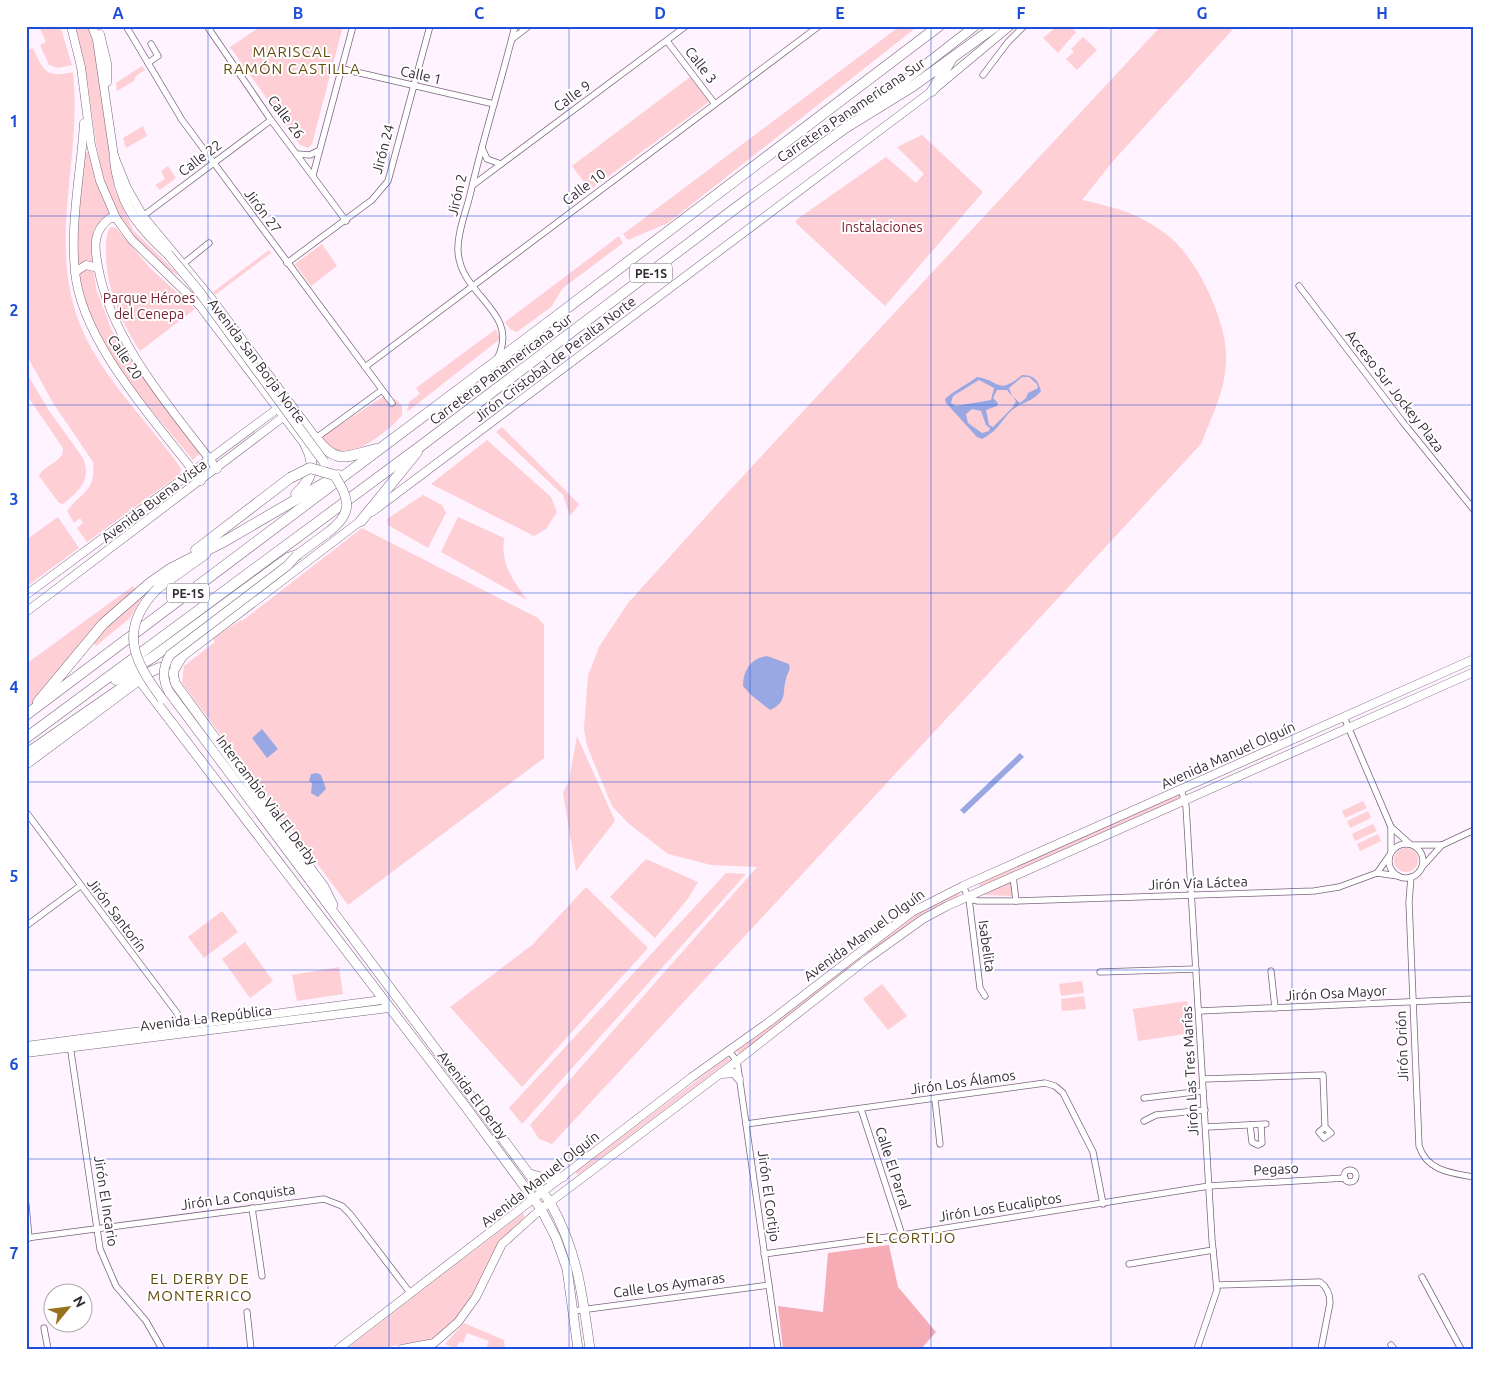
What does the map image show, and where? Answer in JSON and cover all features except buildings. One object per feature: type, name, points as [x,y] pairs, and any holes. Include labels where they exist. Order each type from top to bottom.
[{"type":"highway","name":"Carretera Panamericana Sur","points":[[380,448],[497,359],[664,237],[939,26]]},
{"type":"highway","name":"Carretera Panamericana Sur","points":[[26,738],[422,445],[845,128],[913,86],[996,26]]},
{"type":"highway","points":[[932,91],[952,59]]},
{"type":"highway","points":[[316,438],[326,452],[335,457],[348,458],[380,448]]},
{"type":"highway","points":[[360,521],[397,479],[422,445]]},
{"type":"highway","points":[[280,508],[309,480],[312,462],[306,446]]},
{"type":"highway","name":"PE-1S","points":[[28,714],[380,448]]},
{"type":"highway","points":[[28,714],[103,624],[150,583],[178,565],[300,472],[310,468],[334,475]]},
{"type":"highway","points":[[178,565],[225,541],[337,475],[351,471]]},
{"type":"highway","points":[[96,687],[117,680],[153,657],[288,558],[297,555]]},
{"type":"highway","points":[[26,754],[136,678],[159,668]]},
{"type":"main road","points":[[845,128],[975,26]]},
{"type":"main road","points":[[114,156],[116,178],[123,200],[145,232],[168,254],[198,290],[334,475],[347,499],[344,516],[336,526],[297,555]]},
{"type":"main road","points":[[225,541],[157,589],[140,611],[134,624],[133,639],[140,667],[162,699],[280,854],[294,882]]},
{"type":"main road","name":"Intercambio Vial El Derby","points":[[297,555],[287,566],[170,655],[163,672],[164,683],[342,924]]},
{"type":"main road","points":[[182,657],[173,672],[175,683],[324,887],[342,924]]},
{"type":"main road","points":[[140,681],[294,882]]},
{"type":"main road","name":"Avenida El Derby","points":[[294,882],[382,1000],[493,1135],[530,1174],[550,1202],[574,1255],[585,1309],[590,1349]]},
{"type":"main road","name":"Avenida El Derby","points":[[342,924],[493,1135],[541,1209],[556,1238],[564,1260],[578,1349]]},
{"type":"main road","points":[[530,1174],[548,1179],[564,1177]]},
{"type":"street","name":"Avenida San Borja Norte","points":[[71,26],[82,67],[85,108],[91,145],[100,181],[116,218],[130,239],[200,306],[306,446]]},
{"type":"street","name":"Avenida San Borja Norte","points":[[92,26],[97,40],[114,156],[127,188],[143,216],[316,438]]},
{"type":"street","points":[[98,26],[107,63],[106,94]]},
{"type":"street","name":"Jirón 27","points":[[126,26],[182,120],[213,164],[392,403]]},
{"type":"street","name":"Calle 26","points":[[207,26],[271,120],[346,221]]},
{"type":"street","points":[[313,175],[353,26]]},
{"type":"street","name":"Jirón 24","points":[[287,263],[372,200],[388,181],[430,26]]},
{"type":"street","name":"Jirón 2","points":[[497,359],[504,342],[502,325],[466,276],[458,250],[472,185],[515,26]]},
{"type":"street","points":[[512,39],[529,26]]},
{"type":"street","name":"Calle 9","points":[[472,185],[686,26]]},
{"type":"street","name":"Calle 10","points":[[365,367],[819,26]]},
{"type":"street","name":"Jirón Cristobal de Peralta Norte","points":[[26,765],[140,681],[159,668],[182,657],[932,91],[1010,26]]},
{"type":"street","points":[[983,75],[1008,42],[1024,26]]},
{"type":"street","name":"Calle 3","points":[[667,40],[715,104]]},
{"type":"street","points":[[148,62],[158,56],[151,44]]},
{"type":"street","name":"Calle 1","points":[[342,69],[494,104]]},
{"type":"street","name":"Calle 20","points":[[85,108],[75,226],[75,272],[81,302],[98,340],[201,481]]},
{"type":"street","name":"Calle 22","points":[[143,216],[271,120]]},
{"type":"street","points":[[482,146],[487,159],[501,164]]},
{"type":"street","points":[[297,154],[310,155],[318,151]]},
{"type":"street","name":"Calle 20","points":[[116,218],[110,218],[97,230],[95,249],[103,293],[118,330],[135,358],[217,469]]},
{"type":"street","points":[[182,264],[210,243]]},
{"type":"street","points":[[75,272],[86,265],[98,268]]},
{"type":"street","name":"Acceso Sur Jockey Plaza","points":[[1299,286],[1402,421],[1474,510]]},
{"type":"street","points":[[316,438],[382,390]]},
{"type":"street","name":"Avenida Buena Vista","points":[[26,595],[288,401]]},
{"type":"street","name":"Avenida Buena Vista","points":[[26,612],[217,469],[294,408]]},
{"type":"street","name":"Avenida Manuel Olguín","points":[[338,1349],[345,1346],[728,1050],[769,1022],[912,912],[963,886],[1474,659]]},
{"type":"street","name":"Avenida Manuel Olguín","points":[[402,1349],[435,1346],[470,1307],[497,1252],[510,1235],[529,1218],[719,1075],[867,959],[923,919],[1014,876],[1474,672]]},
{"type":"street","points":[[1344,718],[1391,827],[1421,853],[1421,869]]},
{"type":"street","name":"Jirón Las Tres Marías","points":[[1181,789],[1186,800],[1213,1250],[1218,1284],[1216,1296],[1197,1349]]},
{"type":"street","name":"Jirón Santorín","points":[[26,812],[177,1014],[183,1030]]},
{"type":"street","points":[[1391,827],[1391,869],[1398,876],[1411,877],[1421,869],[1442,844]]},
{"type":"street","points":[[1377,873],[1397,846],[1442,844],[1474,830]]},
{"type":"street","name":"Jirón Vía Láctea","points":[[968,898],[978,901],[1016,901],[1314,891],[1338,887],[1377,873],[1398,876]]},
{"type":"street","points":[[1014,876],[1016,901]]},
{"type":"street","name":"Jirón Orión","points":[[1411,877],[1409,902],[1419,1146],[1422,1155],[1438,1169],[1474,1177]]},
{"type":"street","points":[[26,926],[80,886]]},
{"type":"street","name":"Isabelita","points":[[963,886],[968,898],[980,988],[985,996]]},
{"type":"street","points":[[861,951],[867,959]]},
{"type":"street","points":[[1100,972],[1196,969]]},
{"type":"street","points":[[1271,971],[1275,1008]]},
{"type":"street","name":"Jirón Osa Mayor","points":[[1199,1011],[1474,998]]},
{"type":"street","name":"Avenida La República","points":[[183,1030],[382,1000]]},
{"type":"street","name":"Avenida La República","points":[[26,1046],[70,1044],[389,1008]]},
{"type":"street","name":"Avenida La República","points":[[26,1054],[70,1044]]},
{"type":"street","name":"Jirón El Incario","points":[[70,1044],[101,1255],[111,1279],[146,1321],[162,1349]]},
{"type":"street","points":[[728,1050],[737,1061]]},
{"type":"street","name":"Jirón El Cortijo","points":[[737,1061],[778,1349]]},
{"type":"street","points":[[719,1075],[734,1072],[739,1079]]},
{"type":"street","points":[[1202,1079],[1323,1075],[1326,1126]]},
{"type":"street","name":"Jirón Los Álamos","points":[[746,1124],[935,1100],[1045,1083],[1055,1086],[1063,1093],[1093,1152],[1103,1204]]},
{"type":"street","points":[[1144,1098],[1203,1091]]},
{"type":"street","points":[[935,1100],[940,1144]]},
{"type":"street","name":"Calle El Parral","points":[[861,1109],[902,1235]]},
{"type":"street","points":[[1144,1121],[1156,1115],[1204,1110]]},
{"type":"street","points":[[1206,1127],[1250,1125],[1264,1125],[1262,1143],[1258,1145],[1252,1142],[1250,1125]]},
{"type":"street","name":"Pegaso","points":[[1209,1186],[1345,1178]]},
{"type":"street","name":"Jirón Los Eucaliptos","points":[[764,1254],[902,1235],[1209,1186]]},
{"type":"street","name":"Jirón La Conquista","points":[[28,1238],[315,1199],[336,1203],[355,1220],[411,1294]]},
{"type":"street","points":[[26,1205],[28,1238]]},
{"type":"street","points":[[252,1208],[262,1276]]},
{"type":"street","points":[[522,1209],[529,1218]]},
{"type":"street","points":[[1129,1264],[1213,1250]]},
{"type":"street","points":[[1422,1277],[1461,1349]]},
{"type":"street","points":[[1218,1284],[1320,1282],[1325,1286],[1330,1295],[1321,1349]]},
{"type":"street","name":"Calle Los Aymaras","points":[[573,1310],[769,1285]]},
{"type":"street","points":[[247,1312],[251,1349]]},
{"type":"street","points":[[45,1332],[48,1349]]},
{"type":"green space","points":[[39,26],[60,26],[72,65],[58,68],[49,65],[40,45],[46,42]]},
{"type":"green space","points":[[74,26],[89,26],[97,58],[114,188],[133,230],[180,276],[160,265],[144,249],[125,225],[111,199],[102,172],[88,84]]},
{"type":"green space","points":[[261,26],[343,26],[312,144],[308,148],[300,145],[230,47]]},
{"type":"green space","points":[[900,26],[918,26],[668,223],[628,240],[623,234]]},
{"type":"green space","points":[[1057,26],[1070,26],[1076,32],[1058,53],[1043,38]]},
{"type":"green space","points":[[1161,26],[1236,26],[1114,160],[1082,200],[1137,216],[1166,234],[1193,264],[1211,296],[1223,332],[1226,363],[1220,394],[1201,444],[552,1144],[539,1139],[530,1125],[757,867],[711,865],[668,854],[628,823],[612,806],[587,746],[584,729],[588,676],[599,647],[628,603],[730,490]]},
{"type":"green space","points":[[1083,37],[1097,50],[1077,70],[1066,59],[1074,52],[1071,49]]},
{"type":"green space","points":[[33,48],[43,68],[47,71],[57,74],[73,72],[75,106],[66,239],[67,272],[74,305],[86,338],[100,363],[181,469],[180,474],[87,542],[77,528],[83,523],[80,518],[74,523],[67,511],[90,485],[93,462],[53,403],[26,354],[26,51]]},
{"type":"green space","points":[[142,66],[145,70],[136,76],[134,81],[117,91],[116,83]]},
{"type":"green space","points":[[690,77],[709,102],[590,190],[572,166]]},
{"type":"green space","points":[[143,126],[147,136],[126,148],[123,138]]},
{"type":"green space","name":"Instalaciones","points":[[922,135],[983,192],[885,306],[796,223],[796,220],[886,157],[916,183],[924,174],[897,147]]},
{"type":"green space","points":[[89,151],[110,216],[102,220],[94,229],[91,246],[96,289],[112,331],[201,452],[193,460],[123,374],[94,326],[84,301],[78,274],[76,244],[79,198],[85,153]]},
{"type":"green space","points":[[168,166],[176,178],[160,190],[155,185],[165,179],[161,171]]},
{"type":"green space","name":"Parque Héroes del Cenepa","points":[[111,227],[116,228],[150,268],[195,309],[140,351],[120,315],[111,289],[106,263],[106,240]]},
{"type":"green space","points":[[619,236],[623,243],[563,288],[551,307],[517,332],[510,329],[505,322]]},
{"type":"green space","points":[[322,244],[337,266],[311,286],[295,264]]},
{"type":"green space","points":[[269,250],[271,253],[215,295],[213,292]]},
{"type":"green space","points":[[496,329],[500,339],[407,412],[409,402],[420,394],[416,388]]},
{"type":"green space","points":[[26,372],[50,412],[83,458],[86,473],[85,479],[79,490],[63,504],[59,503],[39,476],[60,457],[63,448],[26,394]]},
{"type":"green space","points":[[384,396],[389,403],[396,399],[402,406],[402,415],[382,434],[362,447],[345,453],[336,452],[321,441],[323,436]]},
{"type":"green space","points":[[502,427],[579,504],[570,516],[563,495],[496,432]]},
{"type":"green space","points":[[487,440],[551,497],[557,512],[546,529],[534,536],[431,484]]},
{"type":"green space","points":[[423,495],[442,505],[446,513],[428,548],[388,525],[387,519]]},
{"type":"green space","points":[[58,517],[79,548],[26,587],[26,540]]},
{"type":"green space","points":[[458,517],[504,538],[506,564],[512,578],[527,600],[441,552]]},
{"type":"green space","points":[[362,528],[538,618],[544,625],[544,758],[348,905],[182,683],[184,666],[215,642],[213,638],[242,621]]},
{"type":"green space","points":[[133,586],[135,589],[107,615],[34,702],[26,707],[26,664]]},
{"type":"green space","points":[[144,594],[130,618],[96,646],[92,640]]},
{"type":"green space","points":[[577,736],[615,821],[576,871],[563,793],[569,780]]},
{"type":"green space","points":[[1178,793],[1180,799],[980,887],[978,883]]},
{"type":"green space","points":[[1363,801],[1367,808],[1345,818],[1342,811]]},
{"type":"green space","points":[[1368,811],[1371,818],[1350,828],[1347,821]]},
{"type":"green space","points":[[1373,824],[1377,831],[1355,841],[1352,834]]},
{"type":"green space","points":[[1378,834],[1381,841],[1360,851],[1357,844]]},
{"type":"green space","points":[[1406,848],[1414,852],[1418,860],[1414,868],[1406,872],[1398,868],[1394,860],[1398,852]]},
{"type":"green space","points":[[646,859],[698,882],[687,900],[655,938],[610,897]]},
{"type":"green space","points":[[726,873],[746,874],[522,1124],[509,1108]]},
{"type":"green space","points":[[1011,882],[1012,896],[983,895],[984,894]]},
{"type":"green space","points":[[586,887],[648,948],[522,1087],[450,1007],[532,945]]},
{"type":"green space","points":[[960,891],[958,897],[921,916],[869,953],[867,950],[915,913]]},
{"type":"green space","points":[[222,911],[238,932],[204,958],[188,937]]},
{"type":"green space","points":[[245,942],[273,981],[250,998],[222,959]]},
{"type":"green space","points":[[858,956],[862,959],[740,1054],[735,1050]]},
{"type":"green space","points":[[339,967],[343,994],[297,1001],[292,975]]},
{"type":"green space","points":[[1082,981],[1084,993],[1061,996],[1059,984]]},
{"type":"green space","points":[[882,984],[907,1016],[888,1030],[863,999]]},
{"type":"green space","points":[[1084,996],[1086,1009],[1062,1011],[1061,999]]},
{"type":"green space","points":[[1187,1001],[1192,1033],[1138,1041],[1133,1009]]},
{"type":"green space","points":[[728,1057],[730,1060],[578,1175],[575,1172]]},
{"type":"green space","points":[[523,1213],[525,1217],[508,1233],[494,1251],[469,1303],[444,1332],[428,1341],[372,1349],[346,1349]]},
{"type":"green space","points":[[464,1323],[504,1340],[505,1349],[486,1349],[489,1341],[467,1333],[463,1343],[459,1342],[456,1349],[445,1344]]},
{"type":"shaded area","points":[[889,1245],[898,1287],[936,1332],[921,1349],[783,1349],[778,1306],[823,1312],[828,1253]]},
{"type":"water","points":[[1022,375],[1030,376],[1037,381],[1041,391],[1034,398],[1011,411],[988,436],[982,439],[977,437],[946,403],[945,399],[977,377],[1003,386]],"holes":[[[1022,377],[1029,377],[1037,384],[1038,388],[1028,393],[1026,398],[1020,403],[1012,396],[1009,388]],[[979,380],[994,388],[991,400],[956,406],[951,403],[953,396]],[[997,390],[1007,390],[1016,401],[1013,407],[993,427],[989,425],[986,410],[997,406],[998,403],[993,398]],[[972,409],[981,411],[986,425],[990,428],[989,431],[982,433],[968,423],[966,414]]]},
{"type":"water","points":[[767,656],[789,664],[782,700],[780,704],[770,710],[743,686],[744,675],[752,662]]},
{"type":"water","points":[[262,729],[278,749],[267,758],[252,738]]},
{"type":"water","points":[[1020,753],[1024,757],[964,814],[960,810]]},
{"type":"water","points":[[317,773],[321,775],[326,789],[318,797],[311,793],[312,783],[309,781],[311,774]]},
{"type":"district","name":"MARISCAL RAMÓN CASTILLA","points":[[292,60]]},
{"type":"district","name":"EL CORTIJO","points":[[911,1237]]},
{"type":"district","name":"EL DERBY DE MONTERRICO","points":[[200,1286]]}]
